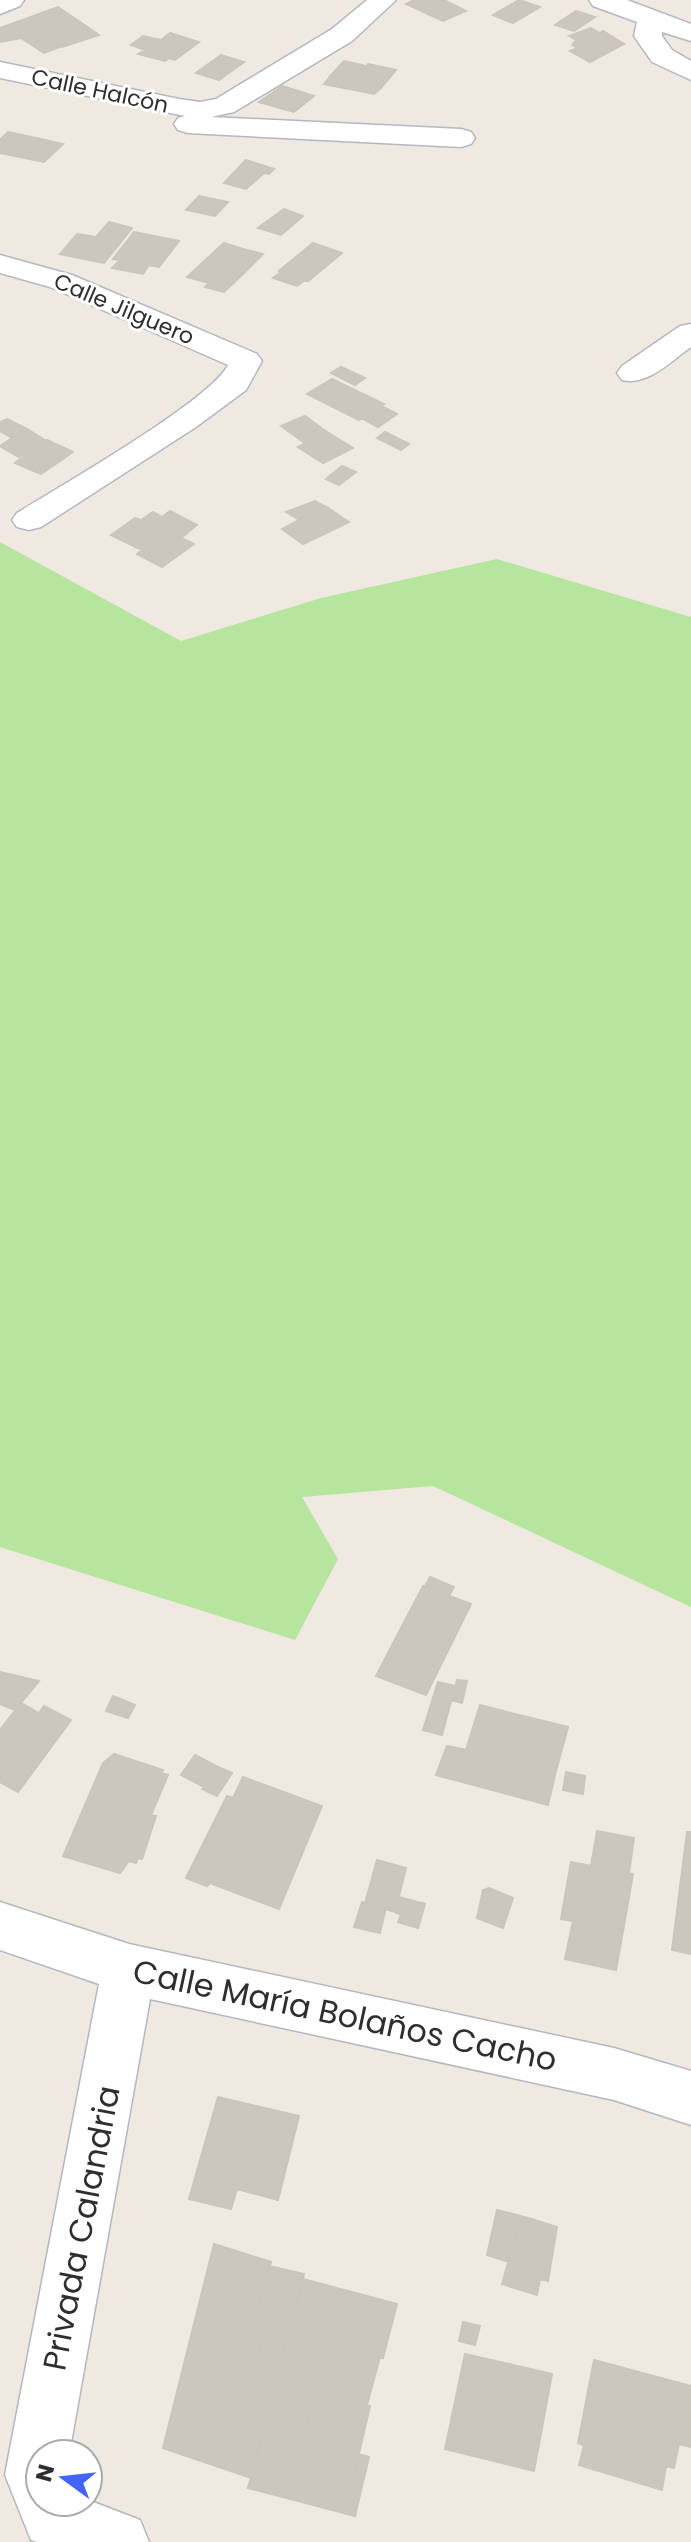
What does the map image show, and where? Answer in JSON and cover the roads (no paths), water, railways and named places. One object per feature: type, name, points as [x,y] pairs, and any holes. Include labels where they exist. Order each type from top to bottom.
[{"type":"street","points":[[0,6],[11,0]]},
{"type":"street","name":"Calle Halcón","points":[[0,70],[96,92],[200,110],[224,106],[342,35],[383,0]]},
{"type":"street","points":[[602,0],[691,33]]},
{"type":"street","points":[[651,17],[648,36],[662,56],[691,72]]},
{"type":"street","points":[[96,92],[127,111],[199,126],[461,138]]},
{"type":"street","points":[[0,292],[12,268]]},
{"type":"street","name":"Calle Jilguero","points":[[12,268],[61,281],[246,361],[235,383],[185,420],[29,520]]},
{"type":"street","points":[[633,373],[691,333]]},
{"type":"street","name":"Calle María Bolaños Cacho","points":[[0,1926],[129,1969],[614,2074],[691,2098]]},
{"type":"street","name":"Privada Calandria","points":[[42,2438],[129,1969]]},
{"type":"street","points":[[75,2518],[118,2542]]}]
